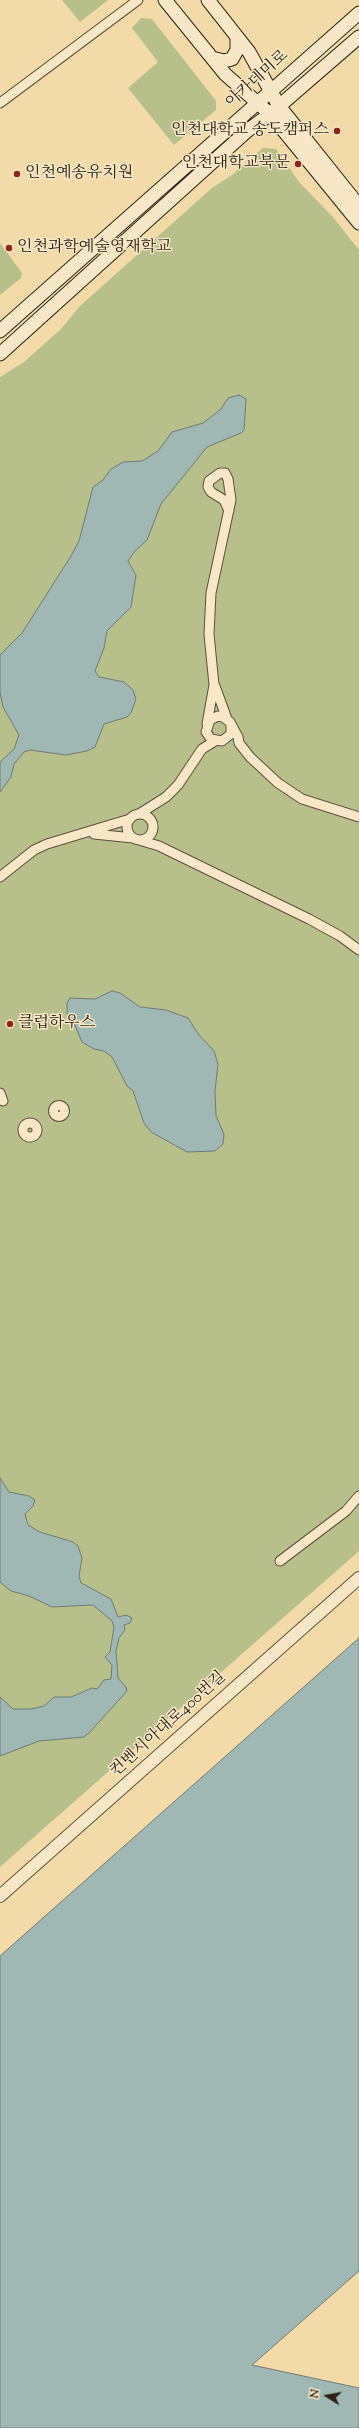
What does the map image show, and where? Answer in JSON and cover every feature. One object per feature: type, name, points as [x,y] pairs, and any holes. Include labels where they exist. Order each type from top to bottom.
[{"type":"main road","points":[[165,0],[225,74],[257,104],[275,110],[359,206]]},
{"type":"main road","points":[[208,0],[249,52],[271,91],[275,110],[359,223]]},
{"type":"main road","name":"아카데미로","points":[[0,331],[359,13]]},
{"type":"main road","points":[[212,58],[224,61],[232,59],[237,50],[237,37]]},
{"type":"main road","name":"아카데미로","points":[[0,354],[247,131],[275,110],[359,37]]},
{"type":"street","points":[[0,103],[138,0]]},
{"type":"street","points":[[229,511],[211,593],[209,634],[214,685],[229,722],[239,743],[267,775],[291,792],[318,805],[359,817]]},
{"type":"street","points":[[198,755],[206,726],[214,685]]},
{"type":"street","points":[[215,741],[208,736],[206,726],[210,720],[218,716],[229,722]]},
{"type":"street","points":[[225,740],[231,734],[229,722]]},
{"type":"street","points":[[0,868],[23,858],[47,844],[86,833],[134,816],[153,807],[178,785],[208,743],[225,740],[239,743]]},
{"type":"street","points":[[153,807],[150,819],[152,832],[159,846]]},
{"type":"street","points":[[134,816],[150,819]]},
{"type":"street","points":[[134,816],[128,831],[136,839]]},
{"type":"street","points":[[136,839],[147,838],[152,832]]},
{"type":"street","points":[[86,833],[136,839],[159,846],[324,926],[359,950]]},
{"type":"street","points":[[0,877],[23,858]]},
{"type":"street","points":[[280,1561],[346,1511],[359,1496]]},
{"type":"street","name":"컨벤시아대로400번길","points":[[0,1896],[359,1578]]},
{"type":"green space","points":[[62,0],[108,0],[80,22]]},
{"type":"green space","points":[[141,18],[152,19],[216,101],[216,110],[174,145],[128,88],[158,62],[132,28]]},
{"type":"green space","points":[[263,148],[276,149],[299,182],[332,216],[359,250],[359,1551],[0,1867],[0,377],[24,362],[61,329],[80,306],[212,188],[232,175]]},
{"type":"green space","points":[[0,243],[22,273],[21,278],[0,295]]},
{"type":"water","points":[[239,395],[246,399],[244,430],[241,433],[207,447],[161,504],[147,540],[135,551],[128,561],[136,575],[131,607],[107,631],[104,648],[95,671],[99,677],[124,682],[133,690],[136,699],[131,713],[127,717],[104,724],[95,747],[87,751],[66,755],[30,750],[24,752],[14,764],[11,777],[0,792],[0,762],[14,749],[19,735],[3,707],[0,692],[0,655],[22,633],[71,556],[79,541],[93,487],[103,480],[111,469],[123,462],[142,461],[158,451],[172,432],[203,423],[221,409],[228,398]]},
{"type":"water","points":[[112,991],[120,993],[140,1007],[166,1010],[188,1018],[199,1035],[214,1051],[218,1064],[215,1091],[216,1116],[224,1134],[223,1144],[215,1151],[187,1152],[151,1132],[144,1123],[133,1091],[127,1086],[112,1057],[104,1051],[94,1049],[82,1042],[74,1023],[67,1013],[67,1003],[70,998],[95,999]]},
{"type":"water","points":[[0,1478],[9,1492],[29,1496],[35,1500],[33,1506],[25,1514],[28,1525],[40,1532],[73,1542],[78,1546],[82,1558],[79,1576],[81,1583],[111,1599],[118,1617],[126,1615],[132,1618],[130,1623],[124,1625],[125,1630],[119,1638],[116,1651],[118,1678],[126,1687],[127,1691],[89,1733],[84,1737],[39,1741],[0,1756],[0,1697],[13,1709],[31,1709],[44,1706],[54,1697],[71,1697],[92,1688],[97,1689],[104,1680],[111,1679],[112,1665],[105,1657],[110,1652],[114,1627],[112,1621],[93,1605],[52,1607],[29,1596],[11,1591],[0,1582]]},
{"type":"water","points":[[359,1638],[359,2271],[252,2365],[359,2388],[359,2428],[0,2428],[0,1956]]},
{"type":"place","name":"인천대학교 송도캠퍼스","points":[[337,131]]},
{"type":"place","name":"인천대학교북문","points":[[298,164]]},
{"type":"place","name":"인천예송유치원","points":[[17,174]]},
{"type":"place","name":"인천과학예술영재학교","points":[[9,248]]},
{"type":"place","name":"클럽하우스","points":[[10,1024]]}]
